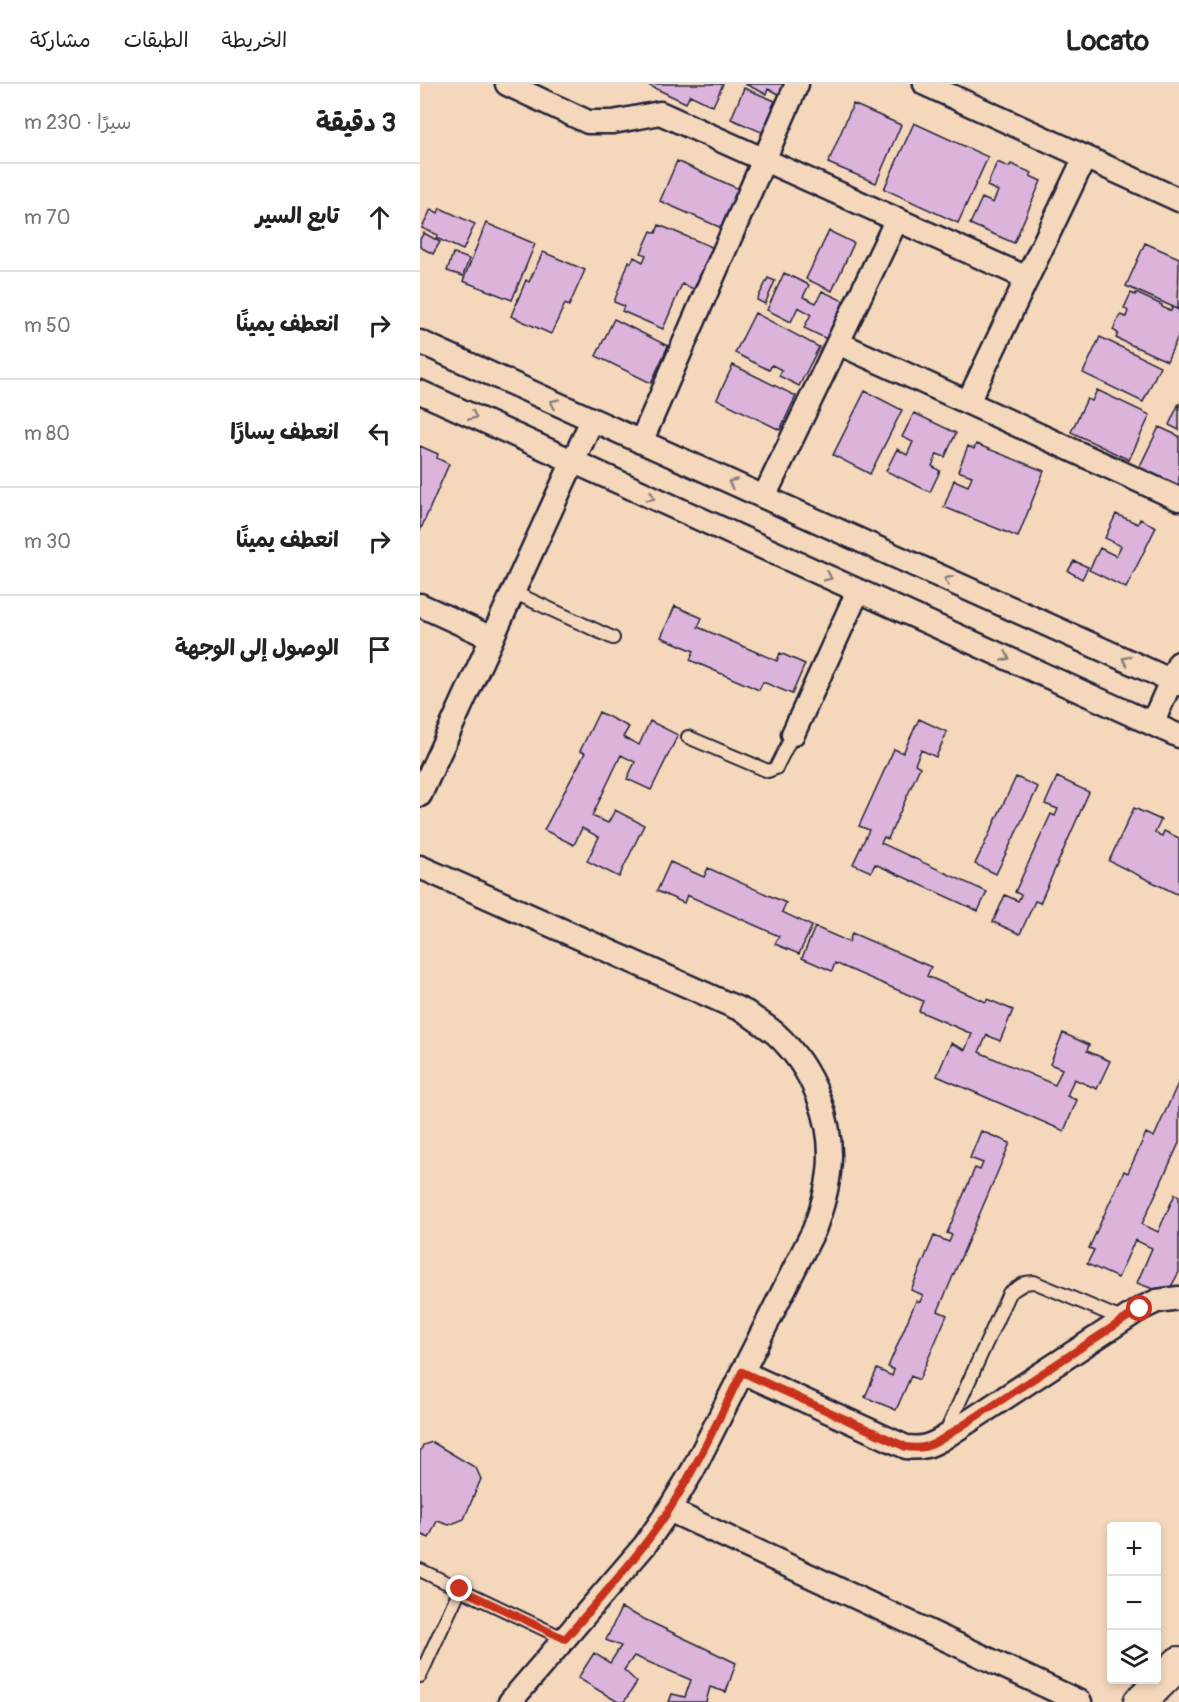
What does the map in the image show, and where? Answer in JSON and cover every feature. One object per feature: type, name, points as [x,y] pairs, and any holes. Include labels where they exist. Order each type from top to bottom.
[{"type":"street","points":[[507,84],[588,122],[613,122],[660,113],[1027,278]]},
{"type":"street","points":[[641,442],[797,84]]},
{"type":"street","points":[[925,84],[1179,200]]},
{"type":"street","points":[[968,402],[1085,157]]},
{"type":"street","points":[[764,498],[897,219]]},
{"type":"street","points":[[420,342],[764,498],[1176,676],[1152,723]]},
{"type":"street","points":[[838,343],[1179,499]]},
{"type":"street","points":[[420,392],[1179,735]]},
{"type":"street","points":[[420,795],[592,420]]},
{"type":"street","points":[[793,734],[858,591]]},
{"type":"street","points":[[420,605],[492,638]]},
{"type":"street","points":[[420,867],[746,1012],[776,1035],[801,1063],[819,1097],[828,1133],[830,1170],[824,1201],[814,1230],[693,1470],[645,1545],[510,1702]]},
{"type":"street","points":[[742,1372],[906,1447],[919,1449],[931,1446],[1140,1309],[1157,1301],[1179,1298]]},
{"type":"street","points":[[669,1510],[1080,1702]]},
{"type":"street","points":[[1140,1702],[1179,1663]]},
{"type":"lane","points":[[513,592],[613,638]]},
{"type":"lane","points":[[688,737],[768,771],[776,768],[793,734]]},
{"type":"lane","points":[[942,1439],[1009,1293],[1017,1287],[1035,1282],[1124,1320]]},
{"type":"lane","points":[[420,1569],[565,1639]]},
{"type":"lane","points":[[420,1676],[460,1589]]},
{"type":"building","points":[[646,84],[723,84],[713,106],[690,95],[686,103]]},
{"type":"building","points":[[745,84],[786,84],[781,95],[768,89],[766,94]]},
{"type":"building","points":[[744,88],[775,101],[772,107],[781,111],[771,136],[731,119]]},
{"type":"building","points":[[853,104],[901,125],[876,183],[828,163]]},
{"type":"building","points":[[914,123],[988,157],[958,223],[884,189]]},
{"type":"building","points":[[677,161],[743,191],[726,230],[660,201]]},
{"type":"building","points":[[997,162],[1009,167],[1011,164],[1032,173],[1030,176],[1041,181],[1014,243],[970,224],[982,198],[993,203],[998,191],[987,186]]},
{"type":"building","points":[[440,208],[475,224],[463,250],[436,238],[438,235],[422,228],[431,209],[438,213]]},
{"type":"building","points":[[486,223],[535,244],[512,300],[463,281]]},
{"type":"building","points":[[659,225],[719,250],[701,292],[682,284],[663,329],[622,311],[624,306],[614,302],[629,261],[631,263],[634,257],[643,262],[646,255],[641,253],[651,231],[656,233]]},
{"type":"building","points":[[829,231],[854,243],[832,291],[806,279]]},
{"type":"building","points":[[424,233],[440,242],[433,254],[420,247],[420,239]]},
{"type":"building","points":[[1145,243],[1179,258],[1178,309],[1126,286]]},
{"type":"building","points":[[543,252],[585,270],[569,306],[565,304],[551,334],[511,316],[526,280],[529,282]]},
{"type":"building","points":[[453,253],[469,259],[463,276],[447,271]]},
{"type":"building","points":[[784,273],[809,285],[803,297],[816,303],[822,291],[848,303],[831,341],[804,328],[811,314],[798,307],[791,322],[767,310]]},
{"type":"building","points":[[768,278],[775,281],[765,304],[757,300]]},
{"type":"building","points":[[1131,293],[1135,295],[1136,293],[1171,311],[1172,307],[1179,310],[1179,334],[1167,361],[1116,338],[1118,333],[1113,330],[1120,315],[1126,317],[1128,311],[1124,308]]},
{"type":"building","points":[[755,313],[819,347],[799,386],[779,376],[782,370],[772,365],[769,370],[735,353]]},
{"type":"building","points":[[614,319],[668,346],[651,383],[596,356]]},
{"type":"building","points":[[1100,337],[1160,366],[1143,402],[1083,373]]},
{"type":"building","points":[[733,365],[796,396],[780,430],[717,399]]},
{"type":"building","points":[[1097,390],[1150,415],[1129,460],[1071,432],[1087,399],[1092,401]]},
{"type":"building","points":[[865,391],[902,410],[870,474],[833,455]]},
{"type":"building","points":[[1179,403],[1179,430],[1169,425]]},
{"type":"building","points":[[914,413],[956,433],[945,457],[937,454],[932,466],[940,471],[930,492],[886,471],[897,449],[907,455],[913,442],[902,437]]},
{"type":"building","points":[[1159,427],[1179,436],[1179,487],[1139,468]]},
{"type":"building","points":[[976,444],[1044,471],[1018,537],[944,507],[954,480],[968,486],[972,476],[958,471],[968,446],[974,449]]},
{"type":"building","points":[[420,446],[438,454],[437,458],[449,464],[420,531]]},
{"type":"building","points":[[1116,514],[1138,524],[1140,519],[1156,527],[1126,588],[1089,570],[1100,548],[1116,556],[1121,546],[1105,538]]},
{"type":"building","points":[[1074,561],[1088,567],[1082,579],[1068,571]]},
{"type":"building","points":[[675,606],[702,618],[698,627],[777,661],[780,653],[805,664],[792,694],[763,682],[759,690],[690,660],[694,651],[661,637]]},
{"type":"building","points":[[599,712],[629,727],[623,737],[639,745],[650,721],[678,735],[651,790],[627,779],[635,762],[621,755],[592,816],[608,823],[615,810],[644,825],[619,877],[587,861],[599,837],[582,828],[574,845],[544,830],[585,753],[580,751]]},
{"type":"building","points":[[919,719],[947,732],[936,757],[921,750],[915,764],[920,767],[888,839],[884,837],[881,843],[987,892],[978,911],[875,864],[871,872],[853,864],[869,830],[859,826],[894,749],[903,753]]},
{"type":"building","points":[[1016,777],[1038,787],[996,874],[975,864]]},
{"type":"building","points":[[1057,777],[1089,792],[1040,903],[1035,901],[1020,934],[993,922],[1005,895],[1018,901],[1021,895],[1015,892],[1051,814],[1055,816],[1058,809],[1045,804]]},
{"type":"building","points":[[1134,808],[1161,820],[1155,833],[1162,836],[1164,831],[1179,838],[1179,895],[1109,861]]},
{"type":"building","points":[[670,862],[704,877],[708,868],[786,903],[782,912],[812,926],[799,954],[775,944],[779,936],[687,895],[684,903],[657,891]]},
{"type":"building","points":[[815,927],[849,942],[852,933],[931,967],[927,976],[986,1002],[987,999],[1013,1010],[1000,1041],[987,1035],[979,1052],[1055,1085],[1062,1069],[1050,1064],[1063,1033],[1089,1045],[1087,1051],[1110,1061],[1097,1089],[1074,1079],[1067,1096],[1077,1100],[1064,1131],[937,1076],[951,1043],[965,1050],[972,1034],[919,1011],[923,1001],[835,963],[832,971],[802,958]]},
{"type":"building","points":[[1179,1081],[1179,1143],[1142,1224],[1158,1232],[1175,1194],[1179,1196],[1179,1272],[1167,1294],[1137,1283],[1152,1248],[1135,1240],[1118,1278],[1087,1264],[1094,1250],[1089,1248],[1124,1171],[1128,1173],[1146,1133],[1154,1137]]},
{"type":"building","points":[[981,1131],[1010,1143],[938,1311],[947,1315],[919,1380],[911,1376],[896,1410],[865,1397],[877,1369],[892,1376],[894,1370],[888,1367],[916,1301],[920,1302],[923,1295],[911,1290],[934,1236],[949,1242],[952,1235],[947,1233],[975,1168],[980,1170],[983,1163],[970,1158]]},
{"type":"building","points":[[432,1442],[476,1468],[481,1479],[464,1519],[449,1525],[437,1521],[429,1538],[420,1534],[420,1452],[423,1445]]},
{"type":"building","points":[[621,1608],[736,1663],[726,1692],[710,1687],[706,1702],[669,1702],[672,1694],[685,1697],[691,1680],[634,1656],[624,1670],[637,1682],[624,1702],[618,1702],[578,1678],[594,1653],[610,1663],[621,1646],[606,1640]]},
{"type":"route","points":[[460,1589],[565,1639],[645,1545],[669,1510],[693,1470],[742,1372],[906,1447],[919,1449],[931,1446],[1140,1309]]}]
